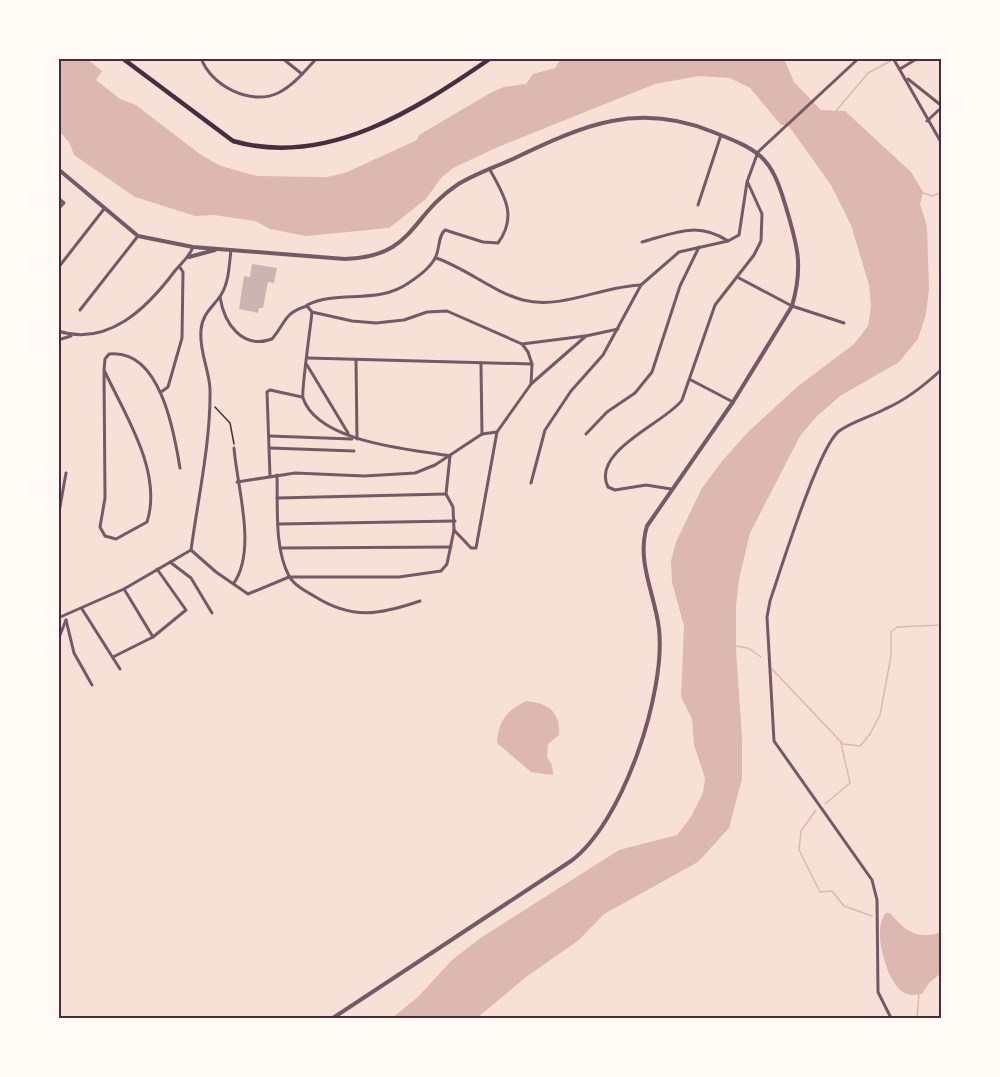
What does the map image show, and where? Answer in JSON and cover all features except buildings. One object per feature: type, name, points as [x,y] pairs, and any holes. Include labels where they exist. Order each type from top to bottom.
[{"type":"main road","points":[[122,58],[233,141],[248,145],[278,147],[318,146],[377,126],[417,108],[491,58]]},
{"type":"street","points":[[201,58],[204,67],[221,84],[239,94],[256,96],[278,93],[302,74],[317,58]]},
{"type":"street","points":[[282,58],[302,74]]},
{"type":"street","points":[[531,483],[538,452],[550,420],[571,391],[603,356],[641,285],[674,256],[699,247],[728,241],[741,232],[747,182],[758,152],[859,58]]},
{"type":"street","points":[[900,69],[918,58]]},
{"type":"street","points":[[895,60],[927,121],[942,144]]},
{"type":"street","points":[[905,77],[942,107],[927,121]]},
{"type":"street","points":[[58,169],[138,236],[194,247],[345,259],[364,259],[384,253],[409,235],[458,184],[585,127],[618,118],[677,119],[721,135],[758,152],[776,177],[798,245],[800,273],[792,306],[732,402],[651,518],[644,537],[645,569],[659,630],[651,703],[644,735],[632,767],[605,824],[591,844],[577,856],[333,1018]]},
{"type":"street","points":[[698,205],[721,135]]},
{"type":"street","points":[[220,297],[229,324],[244,339],[256,342],[272,339],[287,315],[293,310],[326,299],[375,297],[394,292],[410,283],[436,258],[442,233],[445,230],[483,242],[494,244],[500,242],[508,226],[509,210],[490,170]]},
{"type":"street","points":[[671,489],[646,485],[615,490],[608,487],[606,481],[617,452],[628,440],[675,410],[691,380],[715,305],[754,255],[764,230],[762,214],[747,182]]},
{"type":"street","points":[[58,198],[64,202],[58,208]]},
{"type":"street","points":[[58,268],[104,209]]},
{"type":"street","points":[[642,242],[697,229],[713,231],[728,241]]},
{"type":"street","points":[[80,310],[138,236]]},
{"type":"street","points":[[58,340],[72,335],[98,331],[129,320],[151,302],[179,266],[189,257],[194,247]]},
{"type":"street","points":[[586,434],[607,412],[635,393],[649,378],[680,286],[699,247]]},
{"type":"street","points":[[189,257],[218,249]]},
{"type":"street","points":[[191,550],[205,448],[210,389],[201,347],[201,328],[209,308],[220,297],[226,284],[231,250]]},
{"type":"street","points":[[436,258],[471,272],[522,300],[556,300],[623,286],[641,285]]},
{"type":"street","points":[[161,392],[168,387],[182,338],[183,272],[179,266]]},
{"type":"street","points":[[738,278],[792,306],[844,323]]},
{"type":"street","points":[[307,306],[312,312],[352,321],[376,323],[404,320],[427,312],[447,310],[522,344],[586,336],[618,329]]},
{"type":"street","points":[[302,397],[312,312]]},
{"type":"street","points":[[58,331],[72,335]]},
{"type":"street","points":[[454,530],[471,548],[476,548],[497,432],[531,384],[586,336]]},
{"type":"street","points":[[522,344],[532,364],[531,384]]},
{"type":"street","points":[[104,370],[146,462],[152,486],[152,506],[147,522],[116,539],[105,536],[100,527],[105,498],[104,370],[105,359],[109,354],[127,354],[140,363],[161,392],[174,432],[180,468]]},
{"type":"street","points":[[308,358],[532,364]]},
{"type":"street","points":[[353,438],[356,360]]},
{"type":"street","points":[[307,364],[353,438]]},
{"type":"street","points":[[481,364],[482,434]]},
{"type":"street","points":[[891,1018],[878,992],[877,900],[872,880],[774,741],[766,617],[816,474],[834,436],[852,423],[887,409],[918,389],[942,369]]},
{"type":"street","points":[[691,380],[732,402]]},
{"type":"street","points":[[270,476],[268,391],[302,397],[318,419],[353,438]]},
{"type":"street","points":[[237,482],[277,475],[308,473],[364,476],[415,473],[450,456],[482,434],[497,432]]},
{"type":"street","points":[[269,436],[353,438],[450,456]]},
{"type":"street","points":[[234,448],[245,528],[244,550],[239,575],[234,583]]},
{"type":"street","points":[[270,448],[354,451]]},
{"type":"street","points":[[191,550],[216,573],[251,594],[289,577],[399,577],[436,573],[447,564],[454,530],[453,507],[446,494],[450,456]]},
{"type":"street","points":[[58,519],[66,473]]},
{"type":"street","points":[[277,475],[280,548],[289,577],[302,589],[322,601],[358,614],[389,610],[420,601]]},
{"type":"street","points":[[277,498],[446,494]]},
{"type":"street","points":[[279,524],[455,521]]},
{"type":"street","points":[[280,548],[451,547]]},
{"type":"street","points":[[58,618],[124,589],[191,550]]},
{"type":"street","points":[[170,562],[191,578],[212,613]]},
{"type":"street","points":[[113,657],[153,637],[186,610],[157,568]]},
{"type":"street","points":[[124,589],[153,637]]},
{"type":"street","points":[[82,609],[120,669]]},
{"type":"street","points":[[58,640],[69,613]]},
{"type":"street","points":[[66,620],[74,653],[92,685]]},
{"type":"path","points":[[208,405],[221,411],[230,423],[234,448]]},
{"type":"shaded area","points":[[59,59],[87,59],[102,71],[96,80],[120,99],[136,105],[201,155],[221,166],[257,176],[327,177],[345,173],[417,140],[419,135],[492,92],[504,87],[526,84],[533,74],[555,68],[561,59],[784,59],[794,82],[821,110],[845,111],[911,172],[923,192],[920,204],[927,226],[929,289],[926,314],[918,339],[899,362],[840,396],[816,417],[800,436],[750,533],[739,579],[736,606],[742,779],[729,828],[698,862],[604,914],[579,940],[526,977],[477,1018],[392,1018],[418,997],[452,960],[482,937],[619,850],[677,835],[691,817],[703,793],[705,778],[694,745],[692,719],[681,697],[684,626],[672,582],[671,561],[676,542],[702,488],[723,460],[747,433],[797,387],[854,344],[868,326],[871,306],[869,285],[851,225],[831,185],[788,125],[781,125],[750,88],[730,78],[699,76],[655,84],[498,147],[453,168],[441,178],[426,199],[389,228],[306,236],[270,229],[255,221],[214,215],[195,216],[135,197],[74,155],[69,142],[59,131]]},
{"type":"shaded area","points":[[526,701],[546,706],[558,720],[559,735],[548,744],[547,757],[552,765],[553,775],[531,772],[497,743],[499,729],[504,718]]},
{"type":"shaded area","points":[[886,913],[890,913],[912,932],[925,935],[941,932],[941,973],[929,983],[922,994],[912,995],[903,992],[891,978],[883,954],[880,930]]},
{"type":"waterway","points":[[836,111],[868,73],[894,59]]},
{"type":"waterway","points":[[923,193],[932,196],[942,192]]},
{"type":"waterway","points":[[772,669],[843,744],[860,746],[870,734],[880,715],[891,656],[891,632],[897,627],[942,625]]},
{"type":"waterway","points":[[735,646],[748,648],[761,657]]},
{"type":"waterway","points":[[825,804],[850,783],[841,743]]},
{"type":"waterway","points":[[816,810],[801,831],[799,850],[820,892],[832,891],[844,906],[872,916]]},
{"type":"waterway","points":[[917,1018],[919,993]]}]
